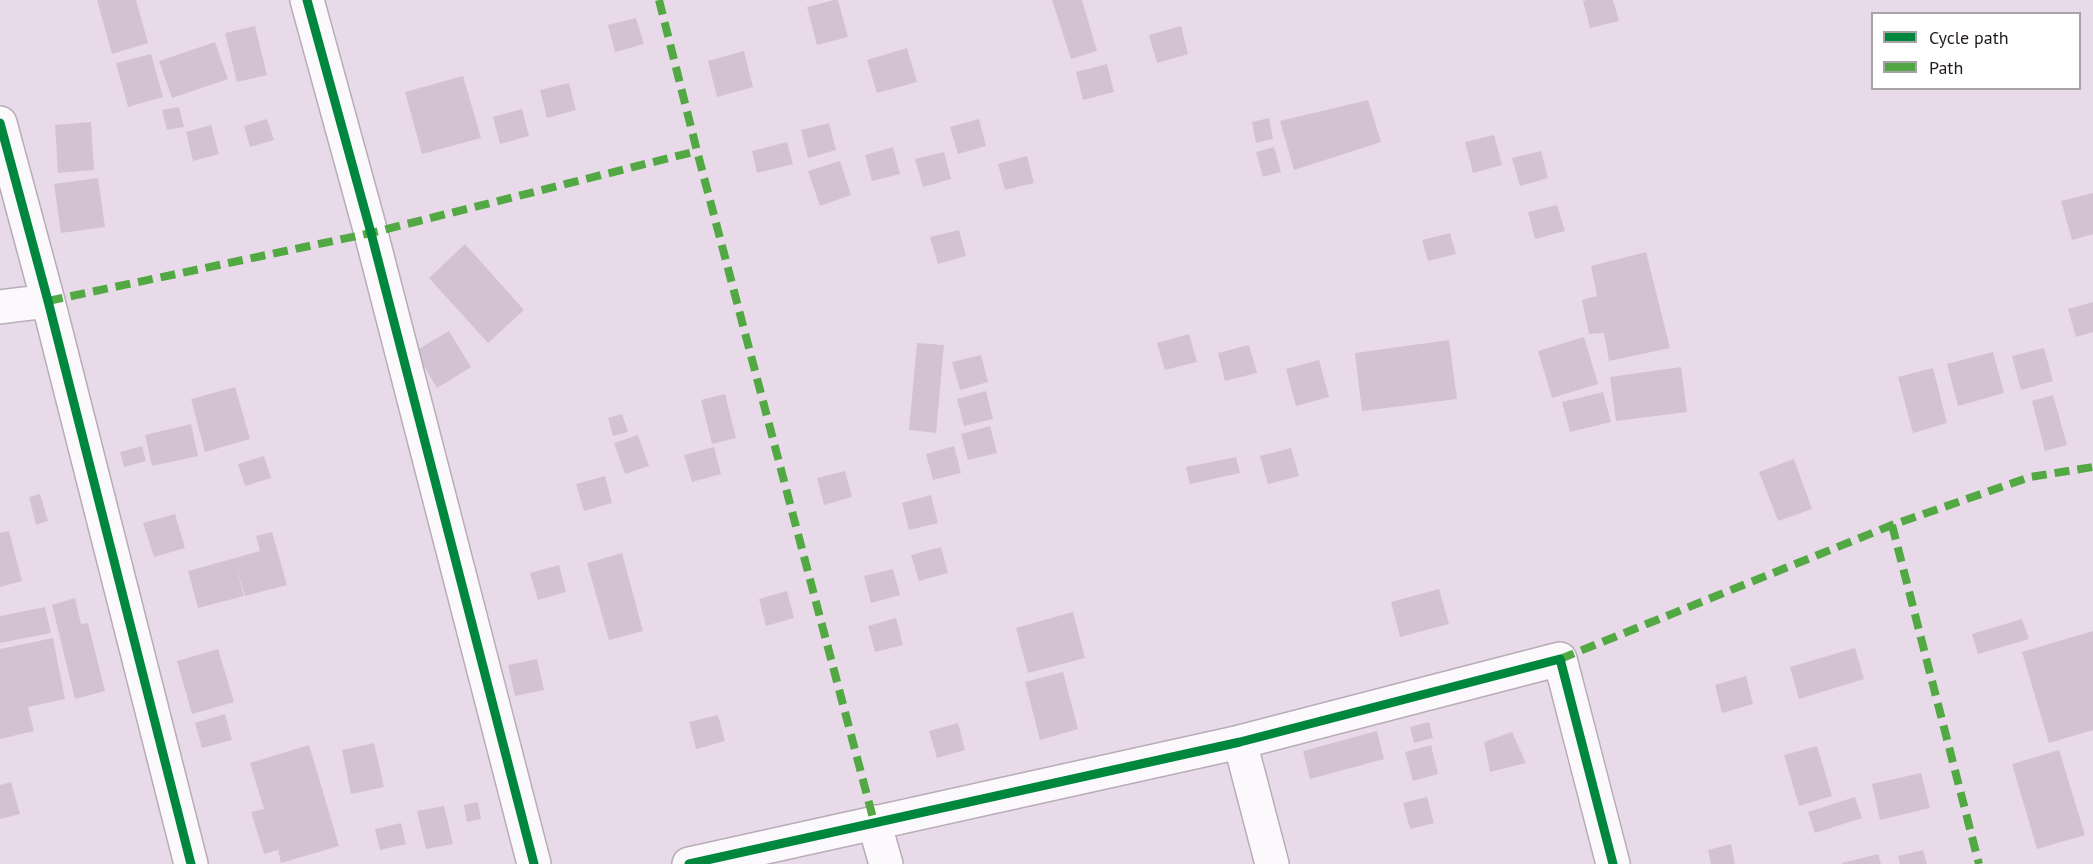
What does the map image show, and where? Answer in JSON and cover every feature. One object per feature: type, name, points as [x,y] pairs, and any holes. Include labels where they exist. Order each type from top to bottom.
[{"type":"street","points":[[307,0],[371,233],[534,864]]},
{"type":"street","points":[[0,123],[48,301],[191,864]]},
{"type":"street","points":[[0,307],[48,301]]},
{"type":"street","points":[[689,864],[1240,741],[1560,659],[1613,864]]},
{"type":"street","points":[[1240,741],[1272,864]]},
{"type":"street","points":[[874,822],[886,864]]},
{"type":"building","points":[[97,0],[136,0],[148,43],[112,54]]},
{"type":"building","points":[[838,0],[848,37],[817,45],[807,7]]},
{"type":"building","points":[[1052,0],[1082,0],[1097,51],[1071,59]]},
{"type":"building","points":[[1613,0],[1619,21],[1590,28],[1583,1]]},
{"type":"building","points":[[636,18],[644,44],[615,52],[608,25]]},
{"type":"building","points":[[255,26],[267,75],[237,82],[225,33]]},
{"type":"building","points":[[1181,26],[1188,54],[1157,63],[1149,35]]},
{"type":"building","points":[[215,42],[228,79],[172,98],[159,61]]},
{"type":"building","points":[[907,48],[917,82],[877,93],[867,60]]},
{"type":"building","points":[[744,51],[753,87],[717,97],[708,61]]},
{"type":"building","points":[[151,54],[163,97],[128,107],[116,63]]},
{"type":"building","points":[[1107,64],[1114,92],[1083,100],[1076,72]]},
{"type":"building","points":[[463,76],[481,138],[422,154],[405,92]]},
{"type":"building","points":[[569,83],[576,110],[547,118],[540,90]]},
{"type":"building","points":[[1368,100],[1381,142],[1294,170],[1280,121]]},
{"type":"building","points":[[179,107],[184,127],[167,130],[162,110]]},
{"type":"building","points":[[522,109],[529,136],[500,144],[493,117]]},
{"type":"building","points":[[1269,118],[1273,139],[1256,143],[1252,122]]},
{"type":"building","points":[[267,119],[274,140],[250,147],[244,126]]},
{"type":"building","points":[[979,119],[986,146],[958,154],[950,127]]},
{"type":"building","points":[[91,122],[94,170],[58,173],[55,125]]},
{"type":"building","points":[[829,123],[836,150],[808,158],[801,130]]},
{"type":"building","points":[[211,125],[219,154],[193,161],[186,132]]},
{"type":"building","points":[[1494,135],[1502,165],[1473,173],[1465,142]]},
{"type":"building","points":[[787,142],[793,164],[757,173],[752,151]]},
{"type":"building","points":[[893,147],[900,174],[872,181],[865,155]]},
{"type":"building","points":[[1274,147],[1281,172],[1263,177],[1256,152]]},
{"type":"building","points":[[1541,151],[1548,178],[1520,186],[1512,158]]},
{"type":"building","points":[[944,152],[951,179],[923,187],[915,159]]},
{"type":"building","points":[[1027,156],[1034,183],[1005,190],[998,164]]},
{"type":"building","points":[[840,161],[851,195],[820,206],[808,171]]},
{"type":"building","points":[[98,178],[105,227],[61,233],[54,184]]},
{"type":"building","points":[[2093,193],[2093,234],[2072,240],[2061,201]]},
{"type":"building","points":[[1557,205],[1565,231],[1535,239],[1528,212]]},
{"type":"building","points":[[959,230],[966,256],[938,264],[930,237]]},
{"type":"building","points":[[1450,233],[1456,254],[1428,261],[1422,240]]},
{"type":"building","points":[[465,244],[524,310],[488,343],[429,278]]},
{"type":"building","points":[[1646,252],[1670,348],[1609,361],[1604,333],[1589,334],[1582,300],[1597,296],[1591,266]]},
{"type":"building","points":[[2093,302],[2093,332],[2076,337],[2068,309]]},
{"type":"building","points":[[449,331],[471,367],[437,388],[415,351]]},
{"type":"building","points":[[1189,334],[1197,362],[1165,370],[1157,343]]},
{"type":"building","points":[[1584,337],[1598,384],[1552,398],[1538,351]]},
{"type":"building","points":[[1449,340],[1457,399],[1362,411],[1355,353]]},
{"type":"building","points":[[917,343],[944,345],[936,433],[909,430]]},
{"type":"building","points":[[1249,345],[1257,373],[1225,381],[1218,353]]},
{"type":"building","points":[[2044,348],[2053,381],[2021,390],[2012,356]]},
{"type":"building","points":[[1993,352],[2004,393],[1958,406],[1947,364]]},
{"type":"building","points":[[981,355],[988,382],[960,390],[952,362]]},
{"type":"building","points":[[1319,360],[1329,397],[1296,406],[1286,369]]},
{"type":"building","points":[[1681,367],[1687,412],[1616,421],[1610,377]]},
{"type":"building","points":[[1933,368],[1947,423],[1913,433],[1898,377]]},
{"type":"building","points":[[235,387],[250,439],[205,452],[191,399]]},
{"type":"building","points":[[986,391],[993,419],[964,426],[957,399]]},
{"type":"building","points":[[1603,392],[1611,422],[1570,432],[1562,402]]},
{"type":"building","points":[[725,394],[736,438],[712,444],[701,400]]},
{"type":"building","points":[[2053,395],[2067,445],[2045,451],[2032,401]]},
{"type":"building","points":[[622,414],[628,432],[613,436],[608,418]]},
{"type":"building","points":[[191,424],[198,456],[152,466],[145,435]]},
{"type":"building","points":[[990,426],[997,453],[968,460],[961,434]]},
{"type":"building","points":[[638,435],[649,466],[625,474],[614,443]]},
{"type":"building","points":[[142,446],[146,461],[124,467],[120,452]]},
{"type":"building","points":[[954,446],[961,473],[933,480],[926,454]]},
{"type":"building","points":[[714,447],[721,474],[692,482],[684,455]]},
{"type":"building","points":[[1291,448],[1299,476],[1268,484],[1260,456]]},
{"type":"building","points":[[264,456],[271,478],[245,486],[238,464]]},
{"type":"building","points":[[1236,457],[1240,473],[1190,484],[1186,467]]},
{"type":"building","points":[[1794,459],[1812,509],[1778,521],[1759,472]]},
{"type":"building","points":[[845,471],[852,497],[824,505],[817,478]]},
{"type":"building","points":[[605,476],[612,503],[584,511],[576,484]]},
{"type":"building","points":[[40,494],[48,521],[36,525],[29,497]]},
{"type":"building","points":[[931,495],[938,523],[909,530],[902,503]]},
{"type":"building","points":[[175,514],[185,548],[154,557],[143,523]]},
{"type":"building","points":[[9,531],[22,581],[0,587],[0,533]]},
{"type":"building","points":[[272,532],[287,585],[245,596],[235,563],[244,596],[198,608],[188,571],[260,551],[256,536]]},
{"type":"building","points":[[941,547],[948,573],[919,581],[911,555]]},
{"type":"building","points":[[622,553],[643,631],[609,640],[587,563]]},
{"type":"building","points":[[559,565],[566,592],[538,600],[530,573]]},
{"type":"building","points":[[893,569],[900,595],[871,603],[864,576]]},
{"type":"building","points":[[1439,589],[1449,624],[1400,637],[1391,602]]},
{"type":"building","points":[[787,591],[794,618],[766,626],[759,599]]},
{"type":"building","points":[[75,598],[81,624],[88,623],[105,691],[75,699],[52,605]]},
{"type":"building","points":[[45,607],[51,633],[0,643],[0,616]]},
{"type":"building","points":[[1073,612],[1085,658],[1028,673],[1016,628]]},
{"type":"building","points":[[896,618],[903,645],[875,652],[868,626]]},
{"type":"building","points":[[2022,619],[2029,639],[1978,654],[1972,634]]},
{"type":"building","points":[[2093,631],[2093,730],[2049,743],[2022,652]]},
{"type":"building","points":[[53,638],[65,699],[28,707],[34,731],[0,739],[0,649]]},
{"type":"building","points":[[1855,648],[1864,679],[1799,699],[1790,667]]},
{"type":"building","points":[[218,649],[234,702],[192,714],[177,661]]},
{"type":"building","points":[[537,659],[544,690],[515,696],[508,665]]},
{"type":"building","points":[[1063,672],[1078,729],[1040,740],[1025,682]]},
{"type":"building","points":[[1746,676],[1753,704],[1722,713],[1715,685]]},
{"type":"building","points":[[225,714],[232,740],[202,748],[195,723]]},
{"type":"building","points":[[718,715],[725,741],[696,749],[689,722]]},
{"type":"building","points":[[1429,722],[1433,738],[1414,743],[1410,727]]},
{"type":"building","points":[[958,723],[965,750],[937,758],[929,731]]},
{"type":"building","points":[[1377,731],[1384,759],[1310,779],[1303,751]]},
{"type":"building","points":[[1512,732],[1526,763],[1490,772],[1484,742]]},
{"type":"building","points":[[374,743],[384,787],[351,794],[342,750]]},
{"type":"building","points":[[309,745],[339,846],[281,863],[278,850],[264,854],[251,812],[264,809],[250,763]]},
{"type":"building","points":[[1431,745],[1438,774],[1413,781],[1405,752]]},
{"type":"building","points":[[1817,746],[1832,796],[1799,806],[1784,755]]},
{"type":"building","points":[[2059,750],[2085,835],[2037,849],[2012,764]]},
{"type":"building","points":[[1921,773],[1930,808],[1880,820],[1872,784]]},
{"type":"building","points":[[11,782],[20,814],[0,819],[0,785]]},
{"type":"building","points":[[1427,797],[1434,823],[1410,829],[1403,803]]},
{"type":"building","points":[[1855,797],[1862,818],[1815,833],[1808,812]]},
{"type":"building","points":[[478,802],[481,819],[467,822],[464,805]]},
{"type":"building","points":[[444,806],[453,844],[426,849],[417,811]]},
{"type":"building","points":[[401,823],[406,844],[380,850],[375,829]]},
{"type":"building","points":[[1731,844],[1735,864],[1711,864],[1708,850]]},
{"type":"building","points":[[1923,850],[1927,864],[1900,864],[1898,856]]},
{"type":"building","points":[[1878,854],[1881,864],[1842,864],[1842,863]]},
{"type":"marked path","points":[[659,0],[874,822]]},
{"type":"marked path","points":[[48,301],[371,233],[697,151]]},
{"type":"marked path","points":[[1560,659],[1892,525],[2030,477],[2093,467]]},
{"type":"marked path","points":[[1892,525],[1979,864]]},
{"type":"cycle path","points":[[307,0],[371,233],[534,864]]},
{"type":"cycle path","points":[[0,123],[48,301],[191,864]]},
{"type":"cycle path","points":[[689,864],[1240,742],[1560,659],[1613,864]]}]
